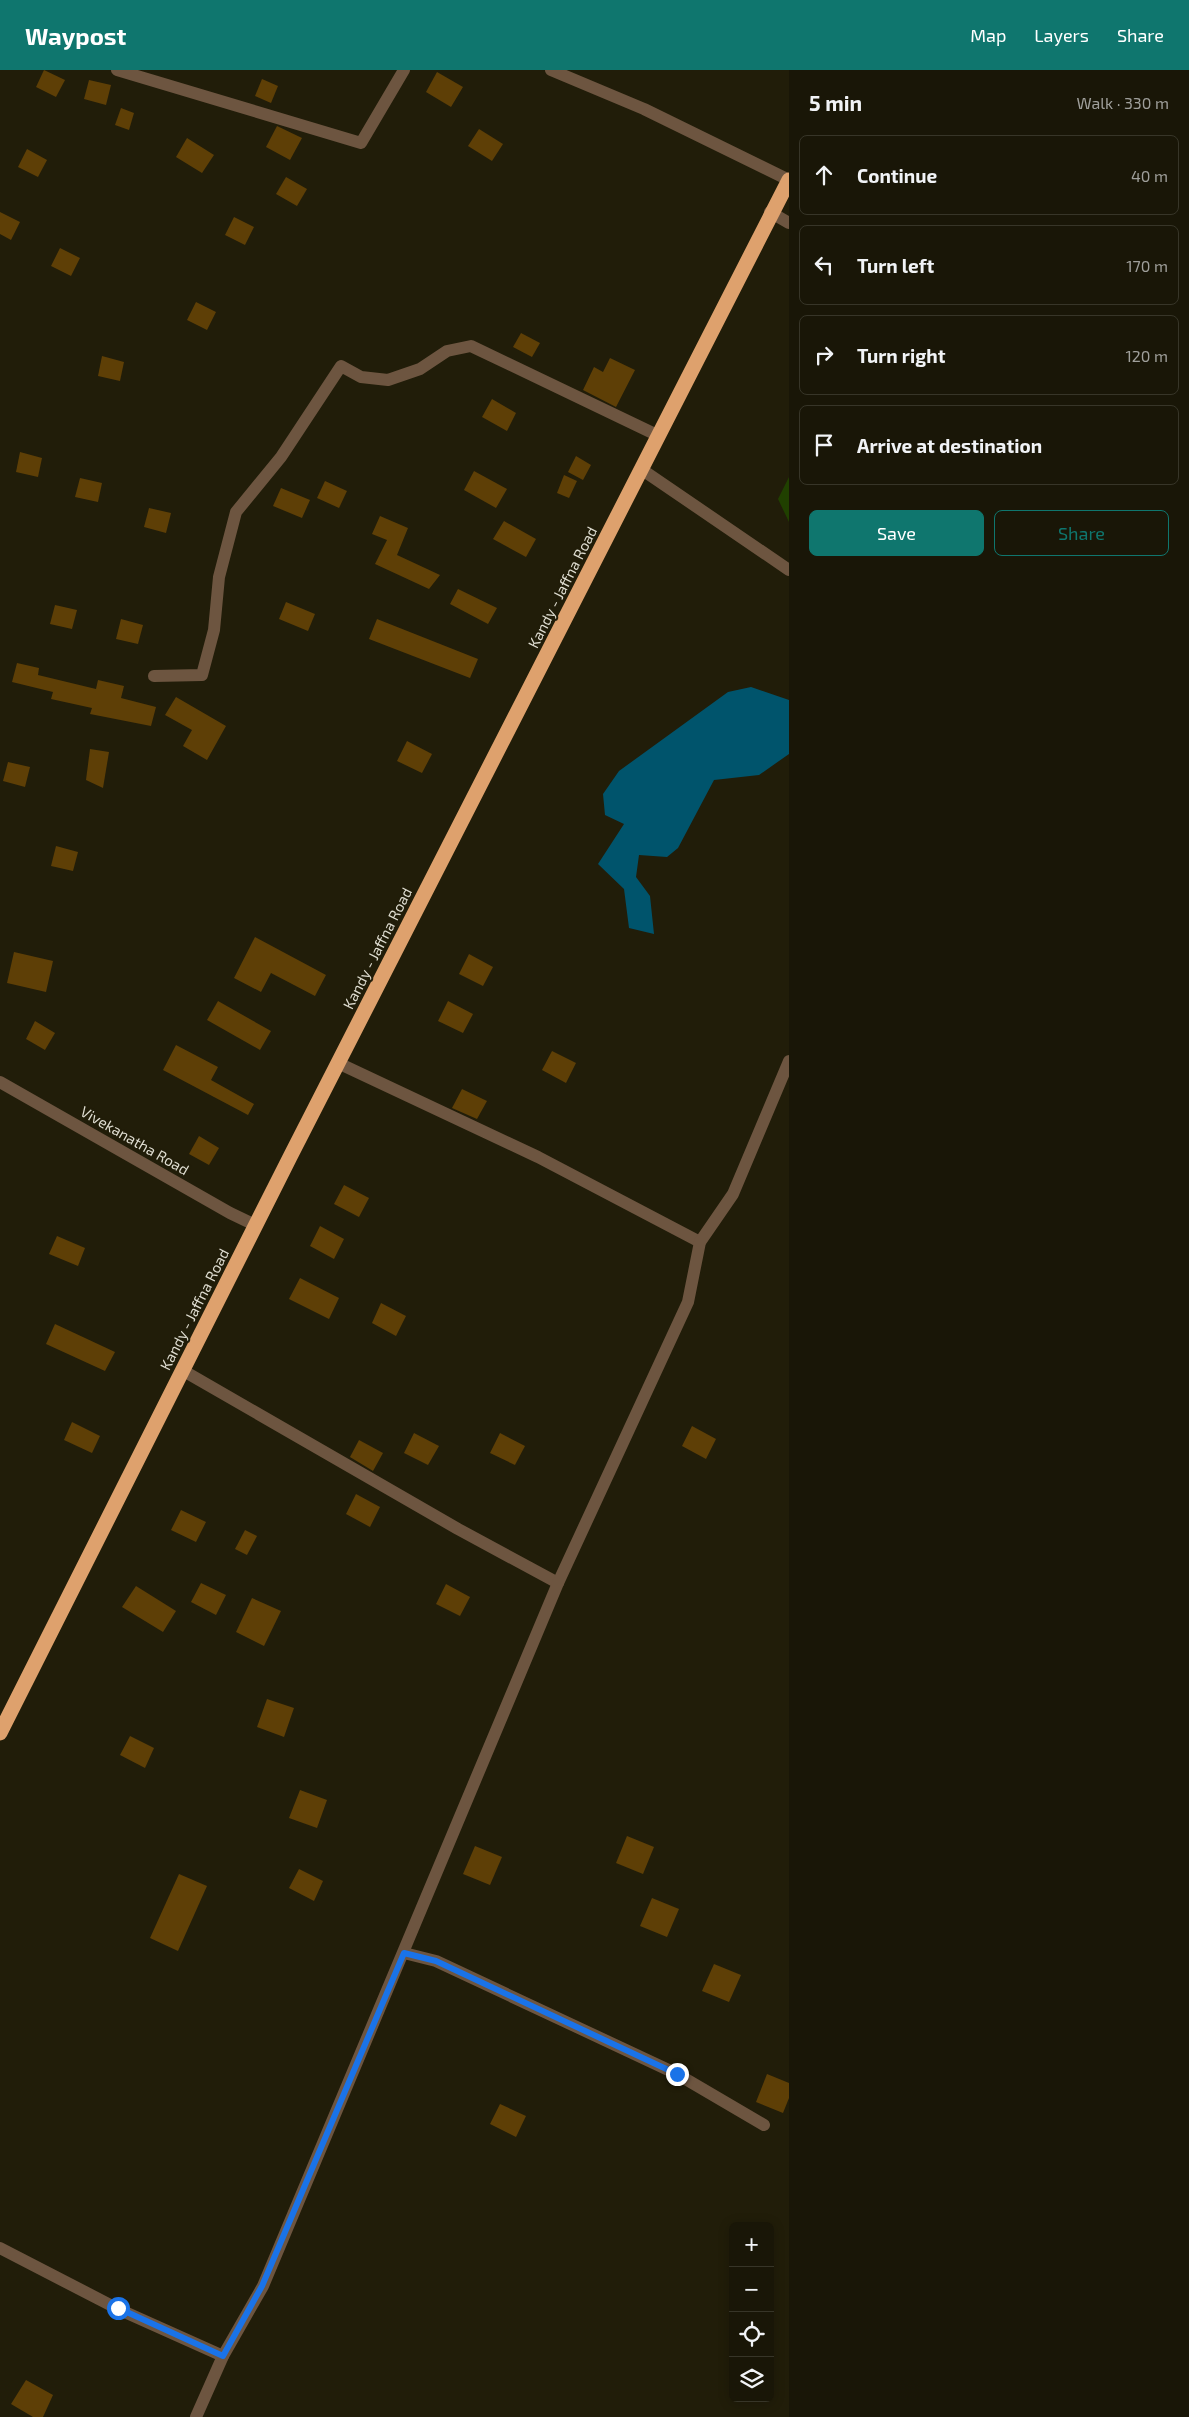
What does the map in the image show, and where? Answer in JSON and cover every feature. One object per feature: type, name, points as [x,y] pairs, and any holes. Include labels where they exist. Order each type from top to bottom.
[{"type":"highway","name":"Kandy - Jaffna Road","points":[[0,1733],[182,1370],[659,436],[770,212],[789,180]]},
{"type":"street","points":[[117,70],[361,143],[404,70]]},
{"type":"street","points":[[551,70],[644,109],[789,180]]},
{"type":"street","points":[[770,212],[789,223]]},
{"type":"street","points":[[154,676],[202,675],[214,630],[219,577],[236,512],[281,458],[341,366],[361,377],[388,380],[420,369],[447,351],[472,346],[659,436]]},
{"type":"street","points":[[641,469],[789,570]]},
{"type":"street","points":[[196,2417],[223,2356],[262,2286],[404,1953],[558,1583],[688,1302],[700,1242],[733,1194],[789,1062]]},
{"type":"street","points":[[338,1063],[538,1156],[700,1242]]},
{"type":"street","name":"Vivekanatha Road","points":[[0,1082],[230,1213],[256,1225]]},
{"type":"street","points":[[182,1370],[458,1529],[558,1583]]},
{"type":"street","points":[[404,1953],[436,1961],[677,2074],[764,2125]]},
{"type":"street","points":[[0,2248],[118,2308],[223,2356]]},
{"type":"green space","points":[[789,477],[789,522],[778,499]]},
{"type":"water","points":[[751,687],[789,700],[789,754],[759,775],[714,780],[678,848],[667,857],[639,855],[636,877],[650,896],[654,934],[629,928],[624,889],[598,864],[624,824],[605,815],[603,794],[619,771],[728,692]]},
{"type":"building","points":[[44,70],[65,80],[56,97],[36,87]]},
{"type":"building","points":[[437,72],[463,87],[451,107],[426,92]]},
{"type":"building","points":[[262,79],[278,86],[271,103],[255,96]]},
{"type":"building","points":[[89,80],[111,85],[106,105],[84,99]]},
{"type":"building","points":[[121,108],[134,113],[129,130],[115,125]]},
{"type":"building","points":[[277,126],[302,138],[290,160],[266,147]]},
{"type":"building","points":[[479,129],[503,144],[492,161],[468,146]]},
{"type":"building","points":[[187,138],[214,155],[202,173],[176,157]]},
{"type":"building","points":[[27,149],[47,160],[38,177],[18,167]]},
{"type":"building","points":[[286,177],[307,189],[297,206],[276,194]]},
{"type":"building","points":[[0,212],[20,222],[11,240],[0,234]]},
{"type":"building","points":[[234,217],[254,227],[245,245],[225,235]]},
{"type":"building","points":[[60,248],[80,258],[71,276],[51,266]]},
{"type":"building","points":[[196,302],[216,312],[207,330],[187,320]]},
{"type":"building","points":[[521,333],[540,343],[532,357],[513,347]]},
{"type":"building","points":[[102,356],[124,362],[120,381],[98,376]]},
{"type":"building","points":[[610,358],[635,370],[616,407],[583,390],[594,367],[603,372]]},
{"type":"building","points":[[492,399],[516,413],[507,431],[482,417]]},
{"type":"building","points":[[20,452],[42,458],[38,477],[16,472]]},
{"type":"building","points":[[576,456],[591,465],[583,480],[568,472]]},
{"type":"building","points":[[474,471],[507,489],[496,508],[464,490]]},
{"type":"building","points":[[564,475],[577,481],[569,498],[557,493]]},
{"type":"building","points":[[80,478],[102,483],[98,502],[75,497]]},
{"type":"building","points":[[325,481],[347,491],[339,508],[317,498]]},
{"type":"building","points":[[281,488],[310,500],[302,518],[273,506]]},
{"type":"building","points":[[149,508],[171,513],[166,533],[144,527]]},
{"type":"building","points":[[380,516],[408,528],[397,555],[440,575],[429,589],[375,564],[387,540],[372,534]]},
{"type":"building","points":[[504,521],[536,539],[526,557],[493,539]]},
{"type":"building","points":[[458,589],[497,608],[488,624],[450,604]]},
{"type":"building","points":[[286,602],[315,614],[308,631],[279,619]]},
{"type":"building","points":[[55,605],[77,610],[72,629],[50,624]]},
{"type":"building","points":[[121,619],[143,625],[138,644],[116,639]]},
{"type":"building","points":[[377,619],[478,659],[470,678],[369,639]]},
{"type":"building","points":[[17,663],[39,668],[38,675],[96,689],[98,680],[124,686],[121,698],[156,707],[151,726],[90,714],[92,708],[51,699],[53,692],[12,682]]},
{"type":"building","points":[[176,697],[226,726],[207,760],[183,746],[192,730],[165,715]]},
{"type":"building","points":[[407,741],[432,754],[422,773],[397,761]]},
{"type":"building","points":[[90,749],[109,752],[103,788],[86,780]]},
{"type":"building","points":[[8,762],[30,767],[25,787],[3,781]]},
{"type":"building","points":[[56,846],[78,852],[73,871],[51,866]]},
{"type":"building","points":[[255,937],[326,975],[315,996],[271,973],[261,992],[234,978]]},
{"type":"building","points":[[14,952],[53,961],[46,992],[7,983]]},
{"type":"building","points":[[469,954],[493,967],[483,986],[459,974]]},
{"type":"building","points":[[218,1001],[271,1031],[260,1050],[207,1020]]},
{"type":"building","points":[[448,1001],[473,1014],[463,1033],[438,1021]]},
{"type":"building","points":[[35,1021],[55,1033],[45,1050],[26,1039]]},
{"type":"building","points":[[176,1045],[218,1067],[211,1080],[254,1104],[248,1115],[163,1070]]},
{"type":"building","points":[[552,1051],[576,1063],[566,1083],[542,1070]]},
{"type":"building","points":[[462,1089],[487,1101],[477,1119],[452,1108]]},
{"type":"building","points":[[199,1136],[219,1148],[209,1165],[189,1154]]},
{"type":"building","points":[[344,1185],[369,1198],[359,1217],[334,1204]]},
{"type":"building","points":[[320,1226],[344,1239],[334,1259],[310,1246]]},
{"type":"building","points":[[57,1236],[85,1248],[78,1266],[49,1254]]},
{"type":"building","points":[[300,1278],[339,1298],[329,1319],[289,1299]]},
{"type":"building","points":[[381,1303],[406,1316],[396,1336],[372,1323]]},
{"type":"building","points":[[55,1324],[115,1352],[105,1371],[46,1344]]},
{"type":"building","points":[[72,1422],[100,1436],[92,1453],[64,1440]]},
{"type":"building","points":[[692,1426],[716,1439],[706,1459],[682,1446]]},
{"type":"building","points":[[414,1433],[439,1446],[428,1465],[404,1453]]},
{"type":"building","points":[[500,1433],[525,1446],[515,1465],[490,1453]]},
{"type":"building","points":[[359,1440],[383,1453],[373,1471],[350,1457]]},
{"type":"building","points":[[356,1494],[380,1507],[370,1527],[346,1514]]},
{"type":"building","points":[[181,1510],[206,1522],[196,1542],[171,1530]]},
{"type":"building","points":[[245,1530],[257,1536],[247,1555],[235,1549]]},
{"type":"building","points":[[201,1583],[226,1595],[216,1615],[191,1602]]},
{"type":"building","points":[[446,1584],[470,1597],[460,1616],[436,1604]]},
{"type":"building","points":[[136,1586],[176,1611],[163,1632],[122,1607]]},
{"type":"building","points":[[252,1598],[281,1611],[264,1646],[236,1632]]},
{"type":"building","points":[[267,1699],[294,1708],[284,1737],[257,1727]]},
{"type":"building","points":[[130,1736],[154,1748],[145,1768],[120,1755]]},
{"type":"building","points":[[300,1790],[327,1800],[317,1828],[289,1818]]},
{"type":"building","points":[[627,1836],[654,1847],[643,1874],[616,1863]]},
{"type":"building","points":[[475,1846],[502,1857],[490,1885],[463,1874]]},
{"type":"building","points":[[299,1869],[323,1881],[314,1901],[289,1888]]},
{"type":"building","points":[[179,1874],[207,1886],[178,1951],[150,1938]]},
{"type":"building","points":[[652,1898],[679,1909],[667,1937],[640,1926]]},
{"type":"building","points":[[714,1964],[741,1975],[729,2002],[702,1991]]},
{"type":"building","points":[[767,2074],[789,2083],[789,2098],[783,2113],[756,2102]]},
{"type":"building","points":[[500,2104],[526,2116],[516,2137],[490,2124]]},
{"type":"building","points":[[26,2380],[53,2395],[43,2417],[33,2417],[11,2404]]},
{"type":"route","points":[[118,2308],[223,2356],[262,2286],[404,1953],[436,1961],[677,2074]]}]
